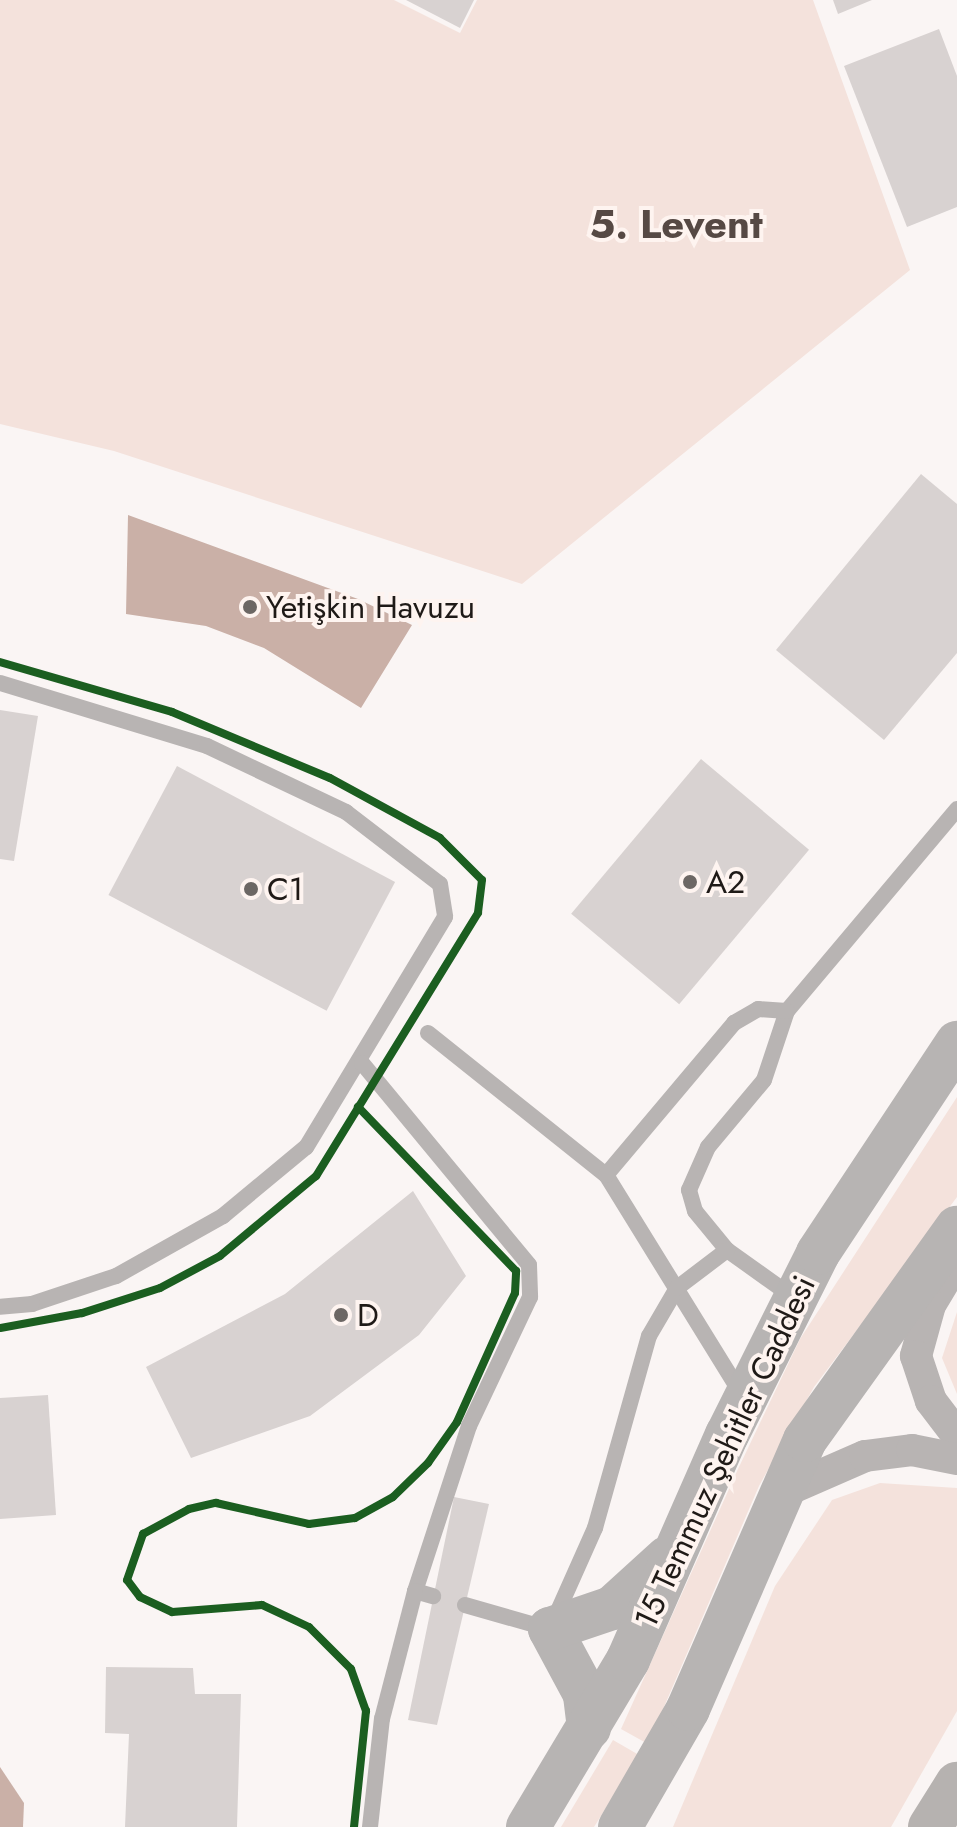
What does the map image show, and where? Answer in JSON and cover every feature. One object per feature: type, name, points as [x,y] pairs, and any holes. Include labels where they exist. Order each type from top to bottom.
[{"type":"highway","points":[[930,1827],[957,1784]]},
{"type":"main road","name":"15 Temmuz Şehitler Caddesi","points":[[528,1827],[589,1728],[645,1626],[744,1398],[795,1298],[957,1043]]},
{"type":"main road","name":"15 Temmuz Şehitler Caddesi","points":[[620,1827],[688,1709],[778,1494],[833,1395],[957,1228]]},
{"type":"main road","points":[[589,1728],[580,1681],[550,1629],[612,1608],[680,1544]]},
{"type":"street","points":[[957,1259],[930,1305],[916,1356],[931,1401],[957,1435]]},
{"type":"street","points":[[778,1494],[865,1456],[912,1450],[957,1459]]},
{"type":"lane","points":[[0,683],[207,746],[346,812],[440,884],[445,917],[362,1063],[306,1147],[223,1216],[116,1276],[32,1304],[0,1307]]},
{"type":"lane","points":[[795,1298],[727,1250],[695,1211],[689,1190],[708,1147],[764,1080],[781,1043],[787,1011],[957,809]]},
{"type":"lane","points":[[606,1175],[734,1023],[758,1009],[787,1011]]},
{"type":"lane","points":[[428,1033],[606,1175],[744,1398]]},
{"type":"lane","points":[[362,1063],[529,1265],[530,1297],[469,1426],[415,1591],[382,1719],[370,1827]]},
{"type":"lane","points":[[465,1605],[550,1629],[595,1528],[649,1336],[677,1288],[727,1250]]},
{"type":"lane","points":[[415,1591],[433,1596]]},
{"type":"shaded area","points":[[0,0],[394,0],[460,33],[477,0],[813,0],[910,270],[522,584],[114,451],[0,424]]},
{"type":"shaded area","name":"Yetişkin Havuzu","points":[[128,515],[358,599],[412,625],[361,708],[264,648],[206,626],[126,614]]},
{"type":"shaded area","points":[[957,1097],[957,1197],[814,1387],[759,1486],[648,1744],[621,1729],[800,1339]]},
{"type":"shaded area","points":[[957,1312],[957,1394],[942,1358]]},
{"type":"shaded area","points":[[880,1483],[957,1488],[957,1711],[891,1827],[673,1827],[775,1586],[832,1500]]},
{"type":"shaded area","points":[[613,1740],[639,1755],[594,1827],[561,1827]]},
{"type":"shaded area","points":[[0,1767],[24,1803],[23,1827],[0,1827]]},
{"type":"building","points":[[406,0],[474,0],[460,28]]},
{"type":"building","points":[[833,0],[872,0],[838,14]]},
{"type":"building","points":[[939,29],[957,76],[957,207],[907,227],[844,66]]},
{"type":"building","points":[[921,474],[957,504],[957,653],[884,740],[776,650]]},
{"type":"building","points":[[0,710],[38,716],[14,861],[0,859]]},
{"type":"building","name":"A2","points":[[701,759],[809,850],[679,1004],[571,914]]},
{"type":"building","name":"C1","points":[[177,766],[395,882],[327,1011],[108,895]]},
{"type":"building","name":"D","points":[[413,1191],[466,1276],[419,1335],[310,1416],[191,1458],[146,1367],[285,1294]]},
{"type":"building","points":[[48,1395],[56,1515],[0,1519],[0,1398]]},
{"type":"building","points":[[454,1497],[489,1504],[437,1725],[408,1720]]},
{"type":"building","points":[[106,1667],[193,1668],[195,1694],[241,1694],[237,1827],[125,1827],[129,1734],[105,1733]]},
{"type":"cycle path","points":[[0,662],[172,712],[330,778],[440,838],[482,880],[478,913],[316,1176],[220,1256],[160,1288],[82,1313],[0,1328]]},
{"type":"cycle path","points":[[354,1827],[366,1711],[351,1669],[309,1627],[262,1605],[172,1612],[140,1597],[127,1580],[143,1534],[189,1509],[216,1503],[309,1524],[355,1518],[393,1497],[428,1463],[457,1422],[515,1293],[516,1271],[358,1107]]},
{"type":"place","name":"Yetişkin Havuzu","points":[[250,607]]},
{"type":"place","name":"A2","points":[[690,882]]},
{"type":"place","name":"C1","points":[[251,889]]},
{"type":"place","name":"D","points":[[341,1315]]},
{"type":"district","name":"5. Levent","points":[[676,224]]}]
